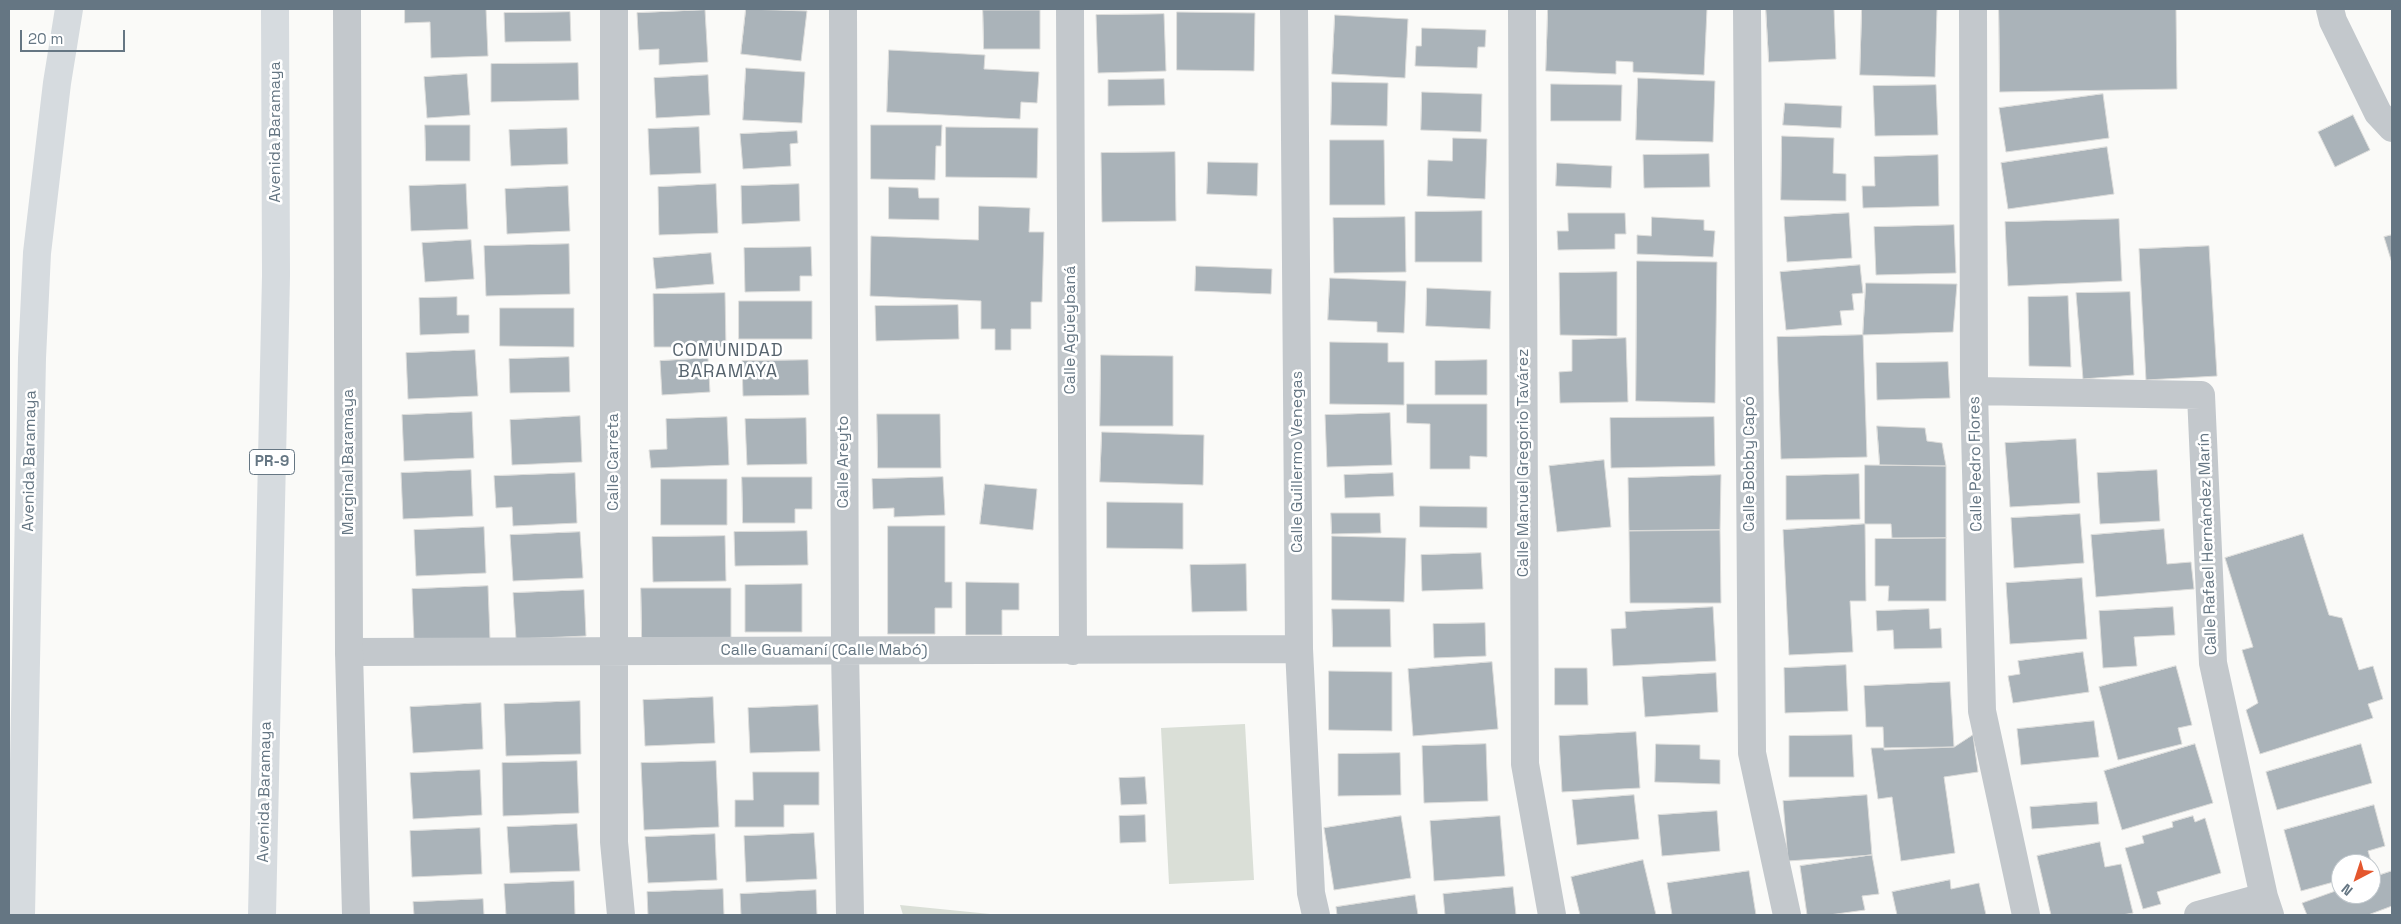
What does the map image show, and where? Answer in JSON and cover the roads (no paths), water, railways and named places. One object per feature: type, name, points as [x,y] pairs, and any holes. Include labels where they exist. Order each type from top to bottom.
[{"type":"highway","name":"Avenida Baramaya","points":[[21,915],[32,368],[37,253],[56,83],[68,9]]},
{"type":"highway","name":"Avenida Baramaya","points":[[262,915],[276,276],[275,9]]},
{"type":"street","name":"Marginal Baramaya","points":[[347,9],[349,652],[356,915]]},
{"type":"street","name":"Calle Carreta","points":[[614,9],[614,842],[621,915]]},
{"type":"street","name":"Calle Areyto","points":[[843,9],[845,650],[850,915]]},
{"type":"street","name":"Calle Agüeybaná","points":[[1070,9],[1073,651]]},
{"type":"street","name":"Calle Guillermo Venegas","points":[[1294,9],[1299,650],[1311,894],[1316,915]]},
{"type":"street","name":"Calle Manuel Gregorio Tavárez","points":[[1522,9],[1525,764],[1552,915]]},
{"type":"street","name":"Calle Bobby Capó","points":[[1747,9],[1752,752],[1787,915]]},
{"type":"street","name":"Calle Pedro Flores","points":[[1973,9],[1974,391],[1982,712],[2026,915]]},
{"type":"street","points":[[2330,9],[2333,22],[2378,113],[2392,128]]},
{"type":"street","name":"Calle Rafael Hernández Marín","points":[[1974,391],[2201,395],[2213,663],[2267,906]]},
{"type":"street","name":"Calle Guamaní (Calle Mabó)","points":[[349,652],[614,653],[845,650],[1299,650]]},
{"type":"street","points":[[2198,915],[2267,906]]},
{"type":"district","name":"COMUNIDAD BARAMAYA","points":[[728,361]]}]
